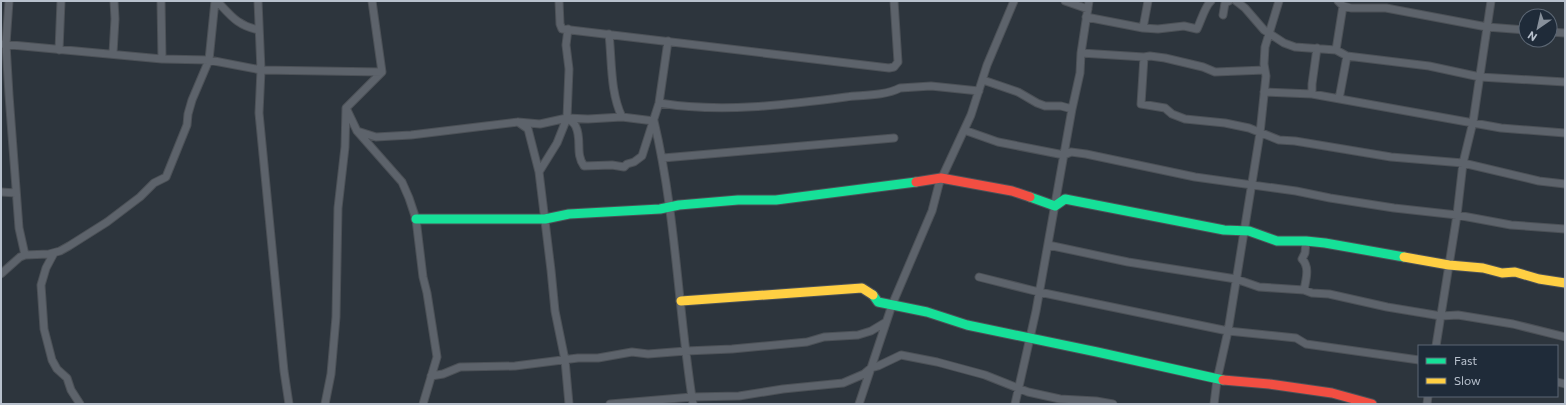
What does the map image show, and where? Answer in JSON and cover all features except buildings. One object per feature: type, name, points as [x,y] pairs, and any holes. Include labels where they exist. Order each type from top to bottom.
[{"type":"street","points":[[10,1],[4,44],[5,95],[19,228],[24,255]]},
{"type":"street","points":[[59,50],[61,1]]},
{"type":"street","points":[[113,53],[116,19],[114,1]]},
{"type":"street","points":[[161,1],[162,59]]},
{"type":"street","points":[[216,1],[234,19],[246,28],[259,30]]},
{"type":"street","points":[[1,274],[24,255],[54,253],[69,246],[108,222],[140,197],[154,183],[166,177],[187,125],[192,100],[209,60],[216,1]]},
{"type":"street","points":[[258,1],[261,70],[259,113],[284,371],[289,404]]},
{"type":"street","points":[[372,1],[382,72]]},
{"type":"street","points":[[559,1],[560,24],[562,29],[668,41],[751,53],[894,68],[898,62],[894,1]]},
{"type":"street","points":[[859,404],[892,305],[932,211],[936,190],[964,130],[1014,1]]},
{"type":"street","points":[[1066,1],[1088,9]]},
{"type":"street","points":[[1015,404],[1030,339],[1072,109],[1080,73],[1081,53],[1089,1]]},
{"type":"street","points":[[1143,28],[1148,1]]},
{"type":"street","points":[[1086,17],[1143,28],[1158,29],[1184,26],[1197,29],[1207,4],[1211,1]]},
{"type":"street","points":[[1236,1],[1245,8],[1264,30],[1284,43],[1295,47],[1336,50],[1347,56],[1429,66],[1480,77],[1565,82]]},
{"type":"street","points":[[1214,404],[1217,380],[1228,331],[1260,133],[1264,92],[1265,47],[1279,1]]},
{"type":"street","points":[[1436,345],[1463,163],[1474,122],[1491,1]]},
{"type":"street","points":[[1223,15],[1226,2]]},
{"type":"street","points":[[1336,50],[1340,3],[1351,8],[1386,8],[1487,27],[1518,29]]},
{"type":"street","points":[[538,172],[557,143],[567,118],[569,70],[566,45],[568,29]]},
{"type":"street","points":[[609,34],[614,96],[622,116]]},
{"type":"street","points":[[567,118],[576,126],[579,142],[579,160],[584,166],[612,165],[624,167],[642,156],[659,103],[668,41]]},
{"type":"street","points":[[4,44],[59,50],[113,53],[162,59],[209,60],[261,70],[382,72]]},
{"type":"street","points":[[1312,94],[1317,48]]},
{"type":"street","points":[[1081,53],[1144,58],[1150,56],[1165,58],[1203,67],[1215,72],[1265,70]]},
{"type":"street","points":[[1340,98],[1347,56]]},
{"type":"street","points":[[1144,58],[1141,104],[1165,108],[1172,114],[1185,119],[1225,123],[1249,128],[1279,140],[1295,141],[1391,157],[1463,163],[1539,181],[1565,184]]},
{"type":"street","points":[[326,404],[331,374],[336,317],[338,208],[346,108],[382,72]]},
{"type":"street","points":[[983,80],[1018,92],[1045,106],[1061,106],[1072,109]]},
{"type":"street","points":[[659,103],[678,106],[762,106],[806,103],[869,95],[900,88],[931,86],[979,91]]},
{"type":"street","points":[[1264,92],[1312,94],[1508,129],[1565,133]]},
{"type":"street","points":[[346,108],[357,131],[402,182],[416,219],[418,250],[427,293],[437,357],[423,404]]},
{"type":"street","points":[[357,131],[376,137],[411,135],[518,122],[540,124],[567,118],[588,119],[622,116],[654,121]]},
{"type":"street","points":[[654,121],[663,158],[693,400]]},
{"type":"street","points":[[518,122],[528,129],[538,172],[545,219],[555,311],[565,360],[569,404]]},
{"type":"street","points":[[964,130],[998,142],[1064,155],[1072,152],[1086,154],[1195,177],[1296,191],[1394,208],[1456,215],[1510,225],[1565,229]]},
{"type":"street","points":[[663,158],[894,138]]},
{"type":"street","points":[[416,219],[545,219],[577,214],[738,200],[776,200],[927,182],[941,178],[1012,191],[1055,206]]},
{"type":"street","points":[[1,192],[16,193]]},
{"type":"street","points":[[1055,206],[1065,199],[1224,230],[1244,230],[1277,241],[1326,243],[1449,266],[1483,268],[1502,273],[1515,272],[1539,279],[1565,282]]},
{"type":"street","points":[[1304,290],[1307,267],[1306,263],[1302,259],[1305,253],[1306,241]]},
{"type":"street","points":[[1048,246],[1128,262],[1236,279],[1259,287],[1304,290],[1312,293],[1329,294],[1387,307],[1441,316],[1458,315],[1513,324],[1565,337]]},
{"type":"street","points":[[54,253],[46,268],[41,285],[44,329],[52,360],[57,369],[67,378],[71,390],[80,404]]},
{"type":"street","points":[[979,277],[1039,292],[1228,331],[1296,338],[1306,344],[1418,360]]},
{"type":"street","points":[[681,301],[862,288],[873,295],[878,302],[927,312],[967,325],[1105,354],[1217,380],[1270,384],[1332,393],[1372,404]]},
{"type":"street","points":[[431,376],[443,374],[460,367],[515,366],[578,358],[598,358],[632,352],[648,354],[732,349],[807,342],[824,337],[858,335],[871,331],[886,322]]},
{"type":"street","points":[[610,404],[740,396],[783,389],[843,383],[864,374],[871,368],[901,355],[984,375],[1028,392],[1060,399],[1096,400],[1114,404]]},
{"type":"traffic: fast","points":[[416,219],[545,219],[569,214],[660,209],[679,205],[738,200],[776,200],[916,182]]},
{"type":"traffic: fast","points":[[1030,197],[1055,206],[1065,199],[1224,230],[1249,231],[1277,241],[1306,241],[1325,243],[1404,257]]},
{"type":"traffic: fast","points":[[873,295],[878,302],[927,312],[967,325],[1223,380]]},
{"type":"traffic: slow","points":[[1404,257],[1449,265],[1483,268],[1502,273],[1515,272],[1539,279],[1565,283]]},
{"type":"traffic: slow","points":[[681,301],[862,288],[873,295]]},
{"type":"traffic: jam","points":[[916,182],[941,178],[1012,191],[1030,197]]},
{"type":"traffic: jam","points":[[1223,380],[1269,384],[1332,393],[1372,404]]}]
